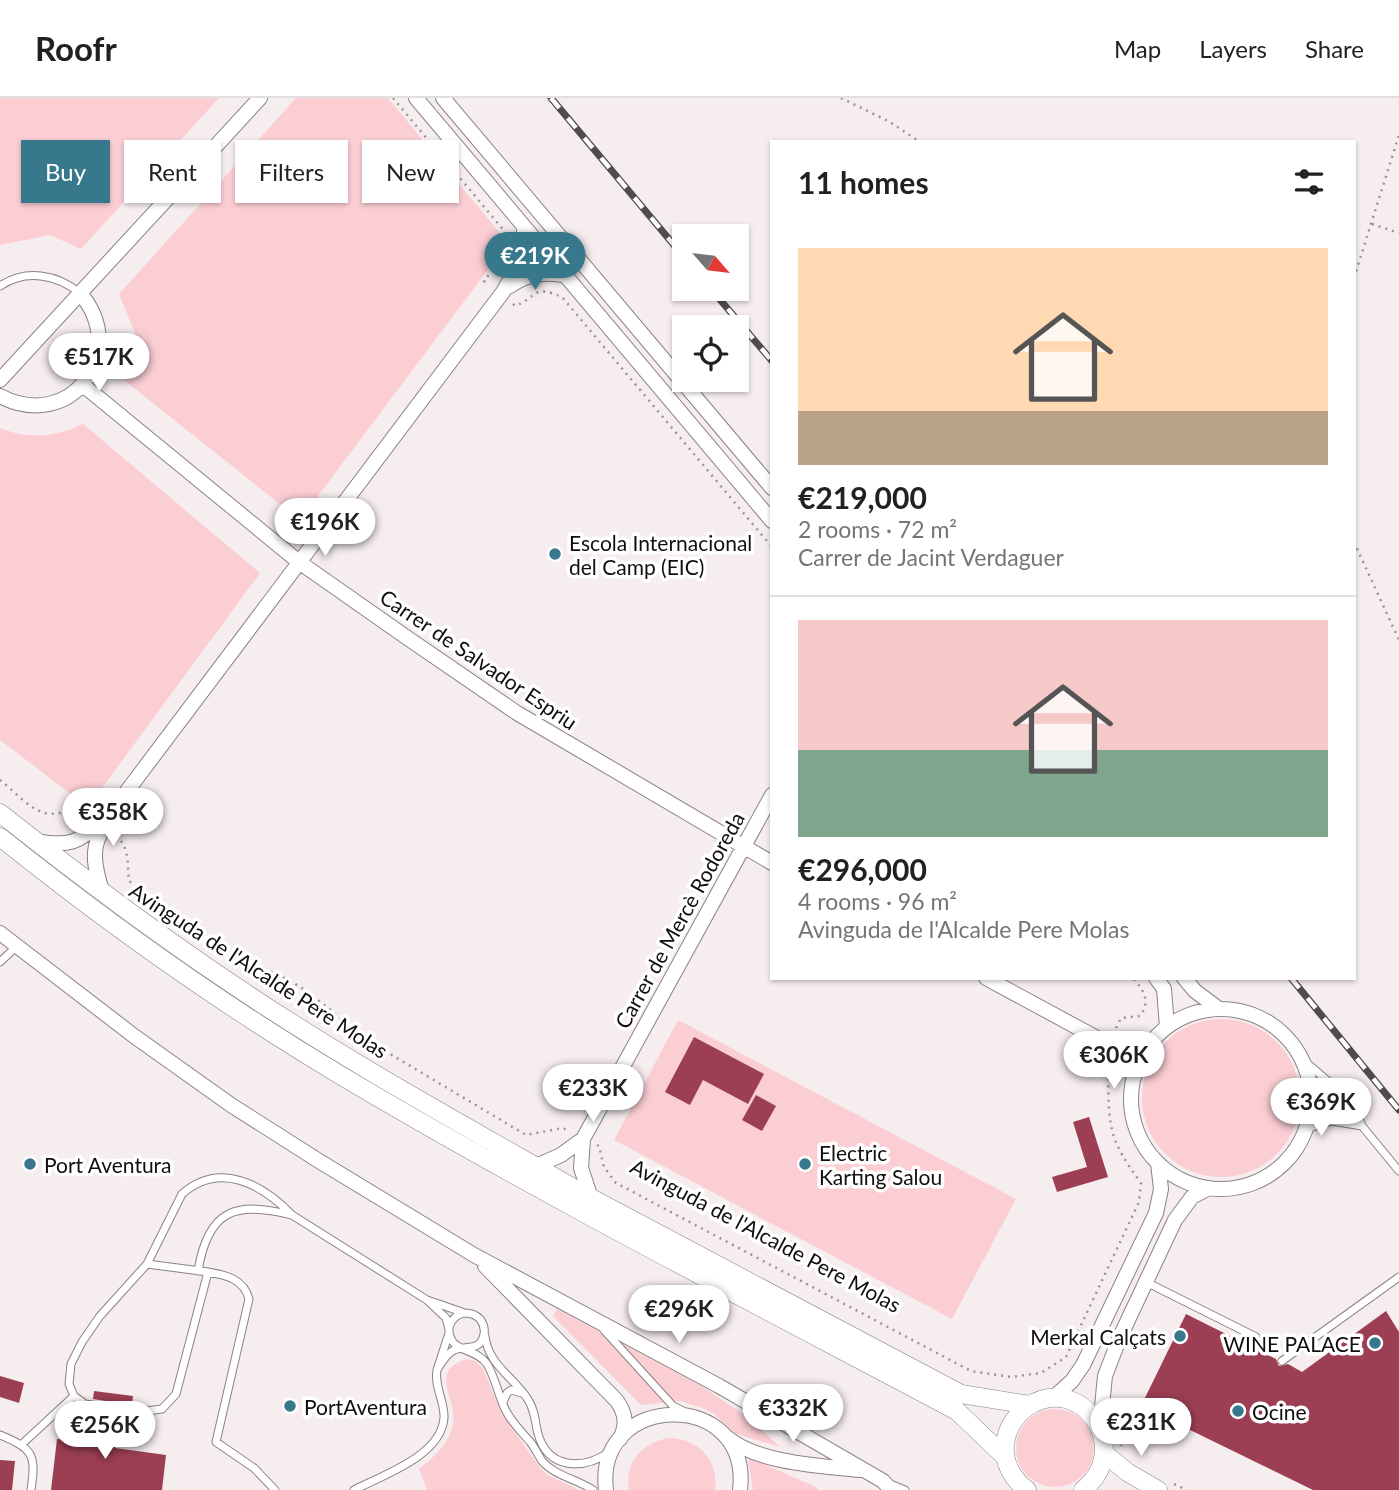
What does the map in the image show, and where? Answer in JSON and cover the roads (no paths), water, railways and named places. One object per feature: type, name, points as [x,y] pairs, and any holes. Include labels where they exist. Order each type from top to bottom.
[{"type":"street","points":[[0,380],[260,98]]},
{"type":"street","points":[[416,98],[770,519]]},
{"type":"street","points":[[430,98],[484,146]]},
{"type":"street","points":[[443,98],[770,486]]},
{"type":"street","points":[[103,894],[94,860],[102,825],[503,292],[524,256],[524,227]]},
{"type":"street","points":[[503,292],[518,280],[532,274],[548,272],[563,275]]},
{"type":"street","points":[[0,396],[21,405],[43,405],[65,398],[82,385],[96,363],[100,338],[94,314],[80,293]]},
{"type":"street","name":"Carrer de Salvador Espriu","points":[[82,385],[299,562],[517,713],[770,862]]},
{"type":"street","name":"Carrer de Mercè Rodoreda","points":[[591,1198],[581,1168],[583,1139],[770,799]]},
{"type":"street","name":"Avinguda de l'Alcalde Pere Molas","points":[[0,813],[103,894],[236,987],[316,1038],[591,1198],[961,1394],[1030,1405]]},
{"type":"street","points":[[36,841],[55,845],[71,843],[102,825]]},
{"type":"street","name":"Avinguda de l'Alcalde Pere Molas","points":[[0,837],[121,928],[222,999],[338,1074],[523,1181],[957,1411],[1005,1457],[1011,1472],[1027,1490]]},
{"type":"street","points":[[0,933],[134,1036],[231,1105],[474,1255],[719,1386],[893,1489]]},
{"type":"street","points":[[990,980],[1108,1044],[1134,1077]]},
{"type":"street","points":[[1157,980],[1164,989],[1167,1027]]},
{"type":"street","points":[[1186,980],[1195,991],[1219,1009]]},
{"type":"street","points":[[1219,1009],[1261,1018],[1285,1035],[1302,1059],[1309,1082],[1311,1105],[1306,1129],[1291,1156],[1268,1176],[1239,1187],[1209,1188],[1173,1175],[1158,1163],[1142,1142],[1132,1104],[1138,1064],[1152,1041],[1167,1027],[1192,1014],[1219,1009]]},
{"type":"street","points":[[1108,1044],[1152,1041]]},
{"type":"street","name":"Carrer de Mercè Rodoreda","points":[[536,1166],[561,1155],[583,1139]]},
{"type":"street","points":[[1052,1399],[1072,1381],[1083,1365],[1156,1213],[1161,1189],[1158,1163]]},
{"type":"street","points":[[1100,1427],[1105,1376],[1119,1337],[1183,1207],[1192,1197],[1209,1188]]},
{"type":"street","points":[[474,1255],[622,1409],[625,1422],[620,1439],[609,1458],[606,1490]]},
{"type":"street","points":[[1005,1457],[1006,1440],[1012,1423],[1030,1405],[1052,1399],[1067,1400],[1092,1415],[1127,1472],[1164,1486]]},
{"type":"street","points":[[620,1439],[635,1425],[655,1416],[676,1413],[696,1417],[739,1445],[797,1464],[864,1470]]},
{"type":"street","points":[[715,1427],[729,1441],[738,1459],[741,1486]]},
{"type":"street","points":[[1083,1490],[1113,1450]]},
{"type":"lane","points":[[0,286],[17,278],[39,276],[61,281],[80,293]]},
{"type":"lane","points":[[0,962],[17,946]]},
{"type":"lane","points":[[1302,1059],[1351,1101],[1362,1126],[1399,1171]]},
{"type":"lane","points":[[1306,1129],[1332,1121],[1362,1126]]},
{"type":"lane","points":[[208,1272],[180,1385],[176,1394],[162,1409],[147,1413],[90,1405],[74,1396],[69,1384],[71,1364],[100,1316],[147,1264],[182,1194],[201,1181],[220,1177],[243,1180],[279,1201],[292,1215],[427,1300],[477,1317],[481,1321],[489,1353],[525,1396],[532,1407],[543,1446],[560,1462],[589,1463],[608,1452],[620,1439]]},
{"type":"lane","points":[[198,1271],[201,1252],[209,1234],[227,1215],[251,1207],[292,1215]]},
{"type":"lane","points":[[147,1264],[226,1275],[245,1289],[249,1298],[247,1313],[216,1442],[254,1468],[275,1490]]},
{"type":"lane","points":[[1282,1361],[1399,1277]]},
{"type":"lane","points":[[1146,1282],[1256,1337]]},
{"type":"lane","points":[[427,1300],[446,1318],[454,1343],[475,1352],[486,1362],[512,1422],[532,1444],[542,1461],[556,1472],[593,1490]]},
{"type":"lane","points":[[354,1490],[414,1460],[432,1445],[444,1420],[436,1383],[437,1370],[455,1317],[466,1313]]},
{"type":"lane","points":[[588,1316],[618,1344],[673,1406],[696,1417]]},
{"type":"lane","points":[[437,1370],[453,1350],[475,1347],[480,1343],[484,1332]]},
{"type":"lane","points":[[503,1406],[504,1396],[511,1390],[525,1396]]},
{"type":"lane","points":[[22,1444],[74,1396]]},
{"type":"lane","points":[[0,1435],[22,1444],[33,1457],[31,1490]]},
{"type":"railway","points":[[551,98],[672,243]]},
{"type":"railway","points":[[721,301],[770,359]]},
{"type":"railway","points":[[1293,980],[1399,1110]]},
{"type":"place","name":"Escola Internacional del Camp (EIC)","points":[[555,554]]},
{"type":"place","name":"Port Aventura","points":[[30,1164]]},
{"type":"place","name":"Electric Karting Salou","points":[[805,1164]]},
{"type":"place","name":"Merkal Calçats","points":[[1180,1336]]},
{"type":"place","name":"WINE PALACE","points":[[1375,1343]]},
{"type":"place","name":"PortAventura","points":[[290,1406]]},
{"type":"place","name":"Ocine","points":[[1238,1411]]}]
